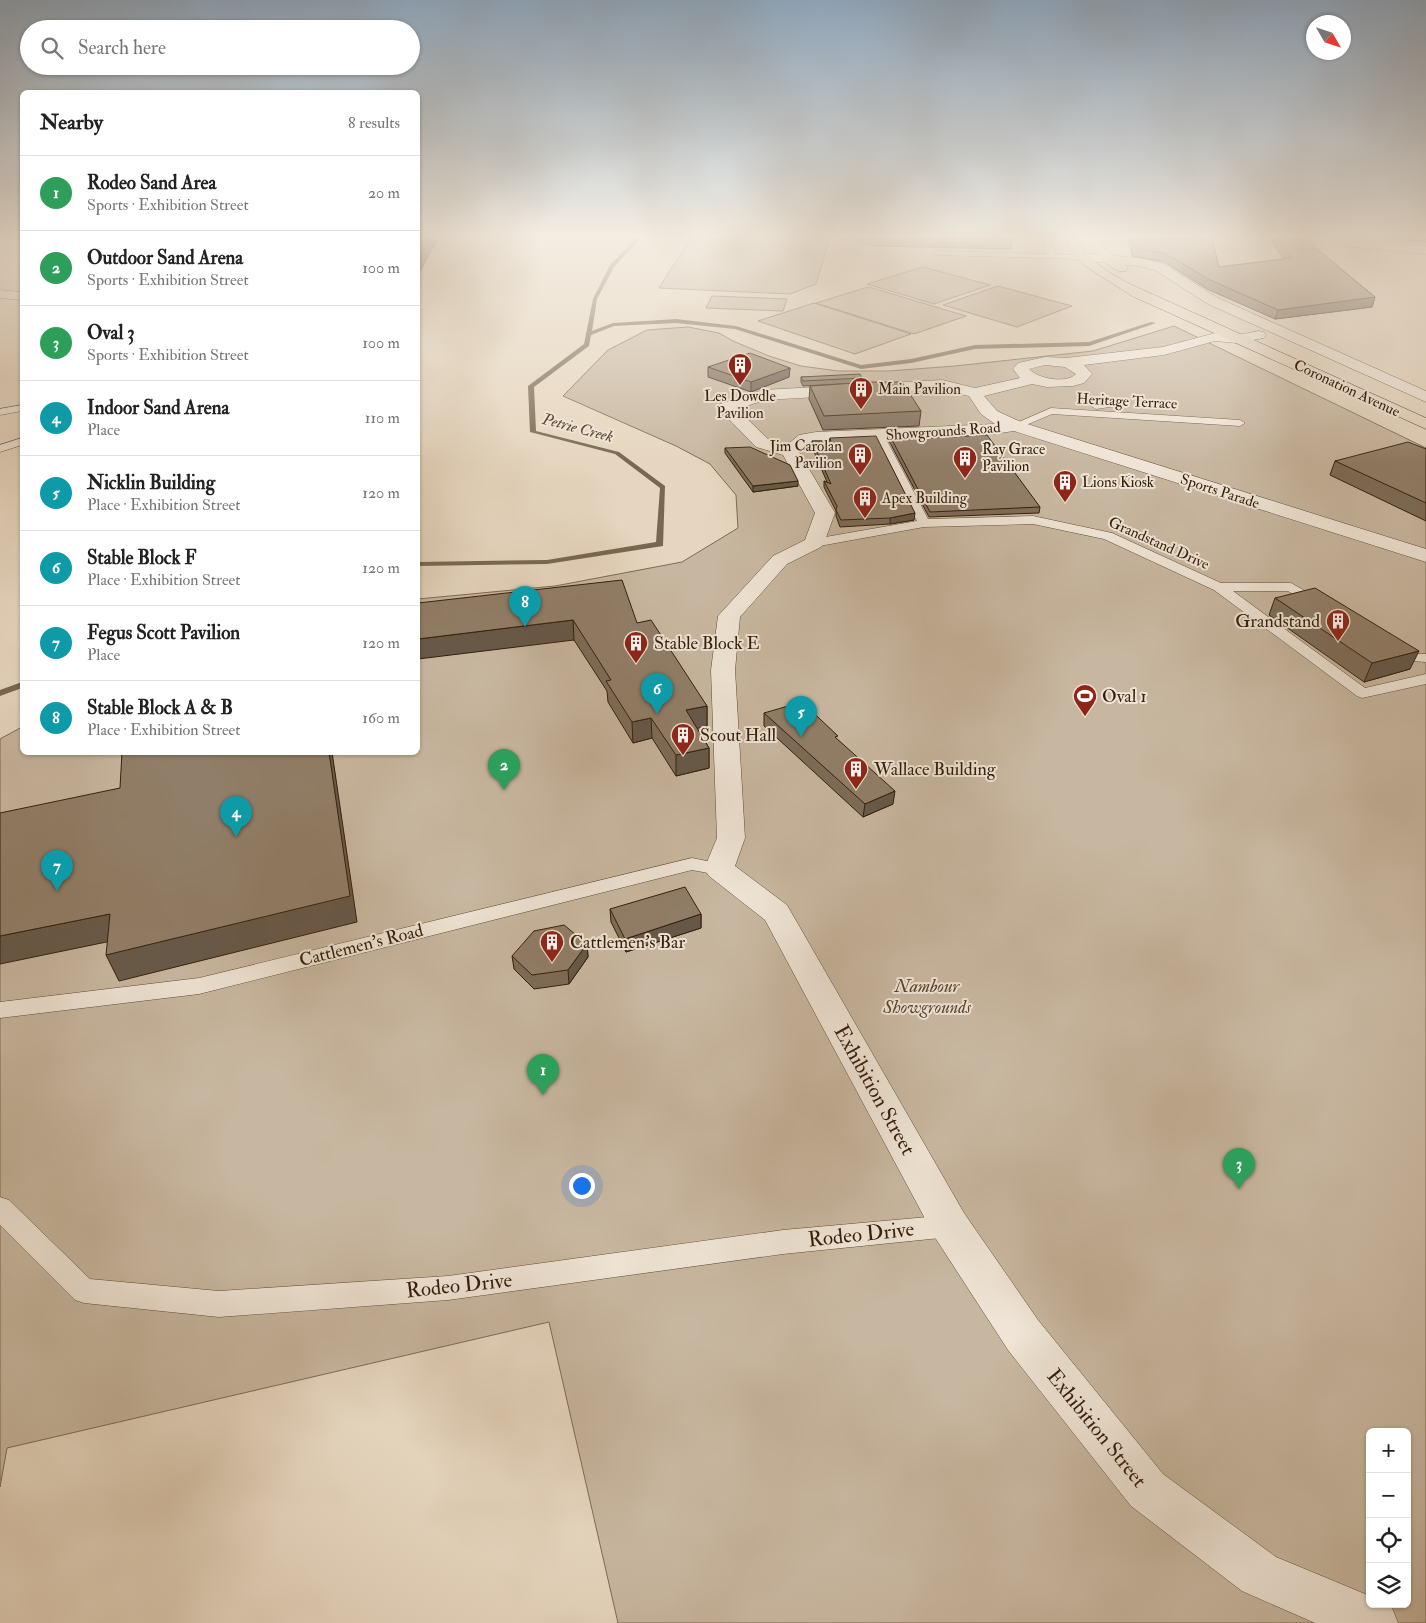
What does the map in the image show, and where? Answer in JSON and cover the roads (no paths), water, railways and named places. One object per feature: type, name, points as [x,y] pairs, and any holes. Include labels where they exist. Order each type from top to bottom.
[{"type":"main road","name":"Coronation Avenue","points":[[1174,311],[1426,424]]},
{"type":"main road","name":"Coronation Avenue","points":[[1205,311],[1426,412]]},
{"type":"street","name":"Coronation Avenue","points":[[1235,311],[1426,396]]},
{"type":"street","points":[[1237,339],[1231,344],[1098,371],[1079,380],[1063,383],[1034,379],[1023,373],[1021,369],[1023,366],[1044,361],[1064,363],[1164,351],[1215,337],[1237,339],[1259,335]]},
{"type":"street","points":[[1064,363],[1083,371],[1083,377]]},
{"type":"street","points":[[719,869],[731,838],[723,670],[729,616],[780,560],[814,544],[825,513],[790,451],[762,443],[726,407],[762,395],[942,385],[975,393],[1034,379]]},
{"type":"street","name":"Showgrounds Road","points":[[975,393],[982,408],[996,418],[1015,426]]},
{"type":"street","name":"Showgrounds Road","points":[[790,451],[805,439],[816,437],[993,429],[1015,426]]},
{"type":"street","name":"Sports Parade","points":[[1015,426],[1426,556]]},
{"type":"street","name":"Exhibition Street","points":[[719,869],[776,913],[950,1226],[1023,1335],[1147,1490],[1259,1574],[1373,1623]]},
{"type":"lane","points":[[1051,411],[1126,402]]},
{"type":"lane","points":[[0,412],[20,408]]},
{"type":"lane","name":"Heritage Terrace","points":[[1015,426],[1051,411],[1240,423]]},
{"type":"lane","points":[[879,435],[924,523]]},
{"type":"lane","points":[[0,449],[20,442]]},
{"type":"lane","name":"Grandstand Drive","points":[[814,544],[924,523],[1032,520],[1108,536],[1219,587],[1362,693],[1426,679]]},
{"type":"lane","points":[[1219,587],[1291,588],[1331,612]]},
{"type":"lane","points":[[1378,642],[1402,657],[1426,658]]},
{"type":"lane","name":"Cattlemen's Road","points":[[0,1010],[199,986],[692,864],[719,869]]},
{"type":"lane","name":"Rodeo Drive","points":[[0,1208],[84,1291],[219,1304],[448,1288],[783,1242],[950,1226]]},
{"type":"waterway","name":"Petrie Creek","points":[[420,564],[547,562],[660,544],[663,487],[617,453],[533,432],[531,386],[587,345],[593,311]]},
{"type":"waterway","points":[[589,334],[613,325],[676,321],[736,328],[861,367],[911,361],[975,347],[1089,344],[1153,323]]},
{"type":"waterway","name":"Petrie Creek","points":[[0,693],[20,686]]},
{"type":"place","name":"Les Dowdle Pavilion","points":[[740,386]]},
{"type":"place","name":"Main Pavilion","points":[[861,410]]},
{"type":"place","name":"Jim Carolan Pavilion","points":[[860,476]]},
{"type":"place","name":"Ray Grace Pavilion","points":[[965,479]]},
{"type":"place","name":"Lions Kiosk","points":[[1065,503]]},
{"type":"place","name":"Apex Building","points":[[865,519]]},
{"type":"place","name":"Stable Block A & B","points":[[525,627]]},
{"type":"place","name":"Grandstand","points":[[1338,642]]},
{"type":"place","name":"Stable Block E","points":[[636,664]]},
{"type":"place","name":"Stable Block F","points":[[657,714]]},
{"type":"place","name":"Oval 1","points":[[1085,717]]},
{"type":"place","name":"Nicklin Building","points":[[801,737]]},
{"type":"place","name":"Scout Hall","points":[[683,756]]},
{"type":"place","name":"Outdoor Sand Arena","points":[[504,790]]},
{"type":"place","name":"Wallace Building","points":[[856,790]]},
{"type":"place","name":"Indoor Sand Arena","points":[[236,837]]},
{"type":"place","name":"Fegus Scott Pavilion","points":[[57,891]]},
{"type":"place","name":"Cattlemen's Bar","points":[[552,963]]},
{"type":"place","name":"Rodeo Sand Area","points":[[543,1095]]},
{"type":"place","name":"Oval 3","points":[[1239,1189]]},
{"type":"park label","name":"Nambour Showgrounds","points":[[927,996]]}]
